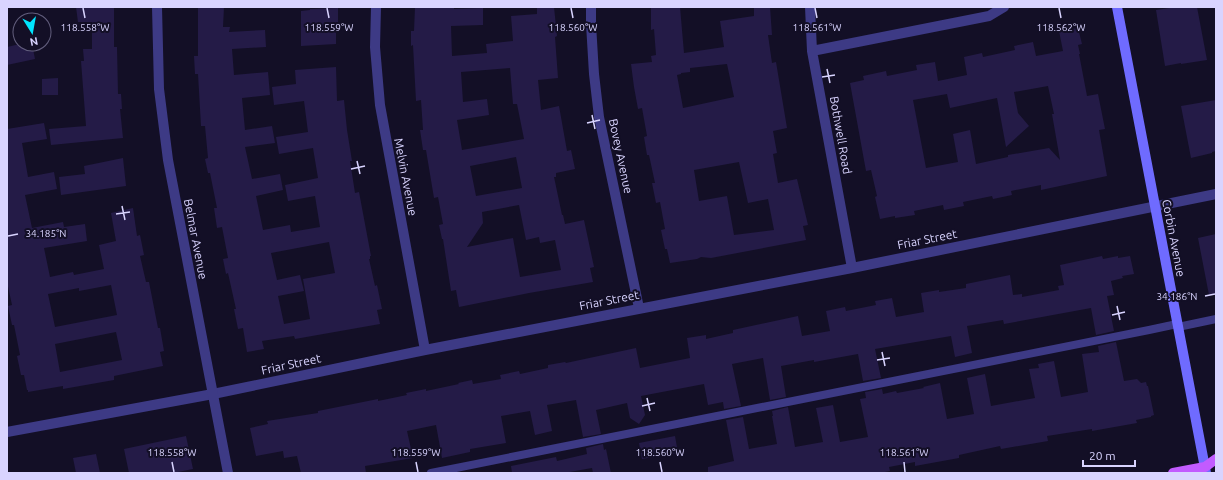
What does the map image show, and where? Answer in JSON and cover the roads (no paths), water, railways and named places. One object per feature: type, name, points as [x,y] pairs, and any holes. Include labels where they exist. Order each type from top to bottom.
[{"type":"main road","name":"Corbin Avenue","points":[[1116,7],[1205,470]]},
{"type":"main road","points":[[1205,470],[1216,458]]},
{"type":"main road","points":[[1173,473],[1216,469]]},
{"type":"street","name":"Belmar Avenue","points":[[157,7],[159,89],[168,160],[228,473]]},
{"type":"street","name":"Melvin Avenue","points":[[376,7],[375,47],[380,105],[425,350]]},
{"type":"street","name":"Bovey Avenue","points":[[591,7],[594,74],[599,117],[639,308]]},
{"type":"street","name":"Bothwell Road","points":[[810,7],[812,51],[852,268]]},
{"type":"street","points":[[812,51],[989,16],[1004,7]]},
{"type":"street","name":"Friar Street","points":[[7,432],[212,394],[425,350],[852,268],[1216,194]]},
{"type":"lane","points":[[431,473],[1149,330],[1216,319]]}]
